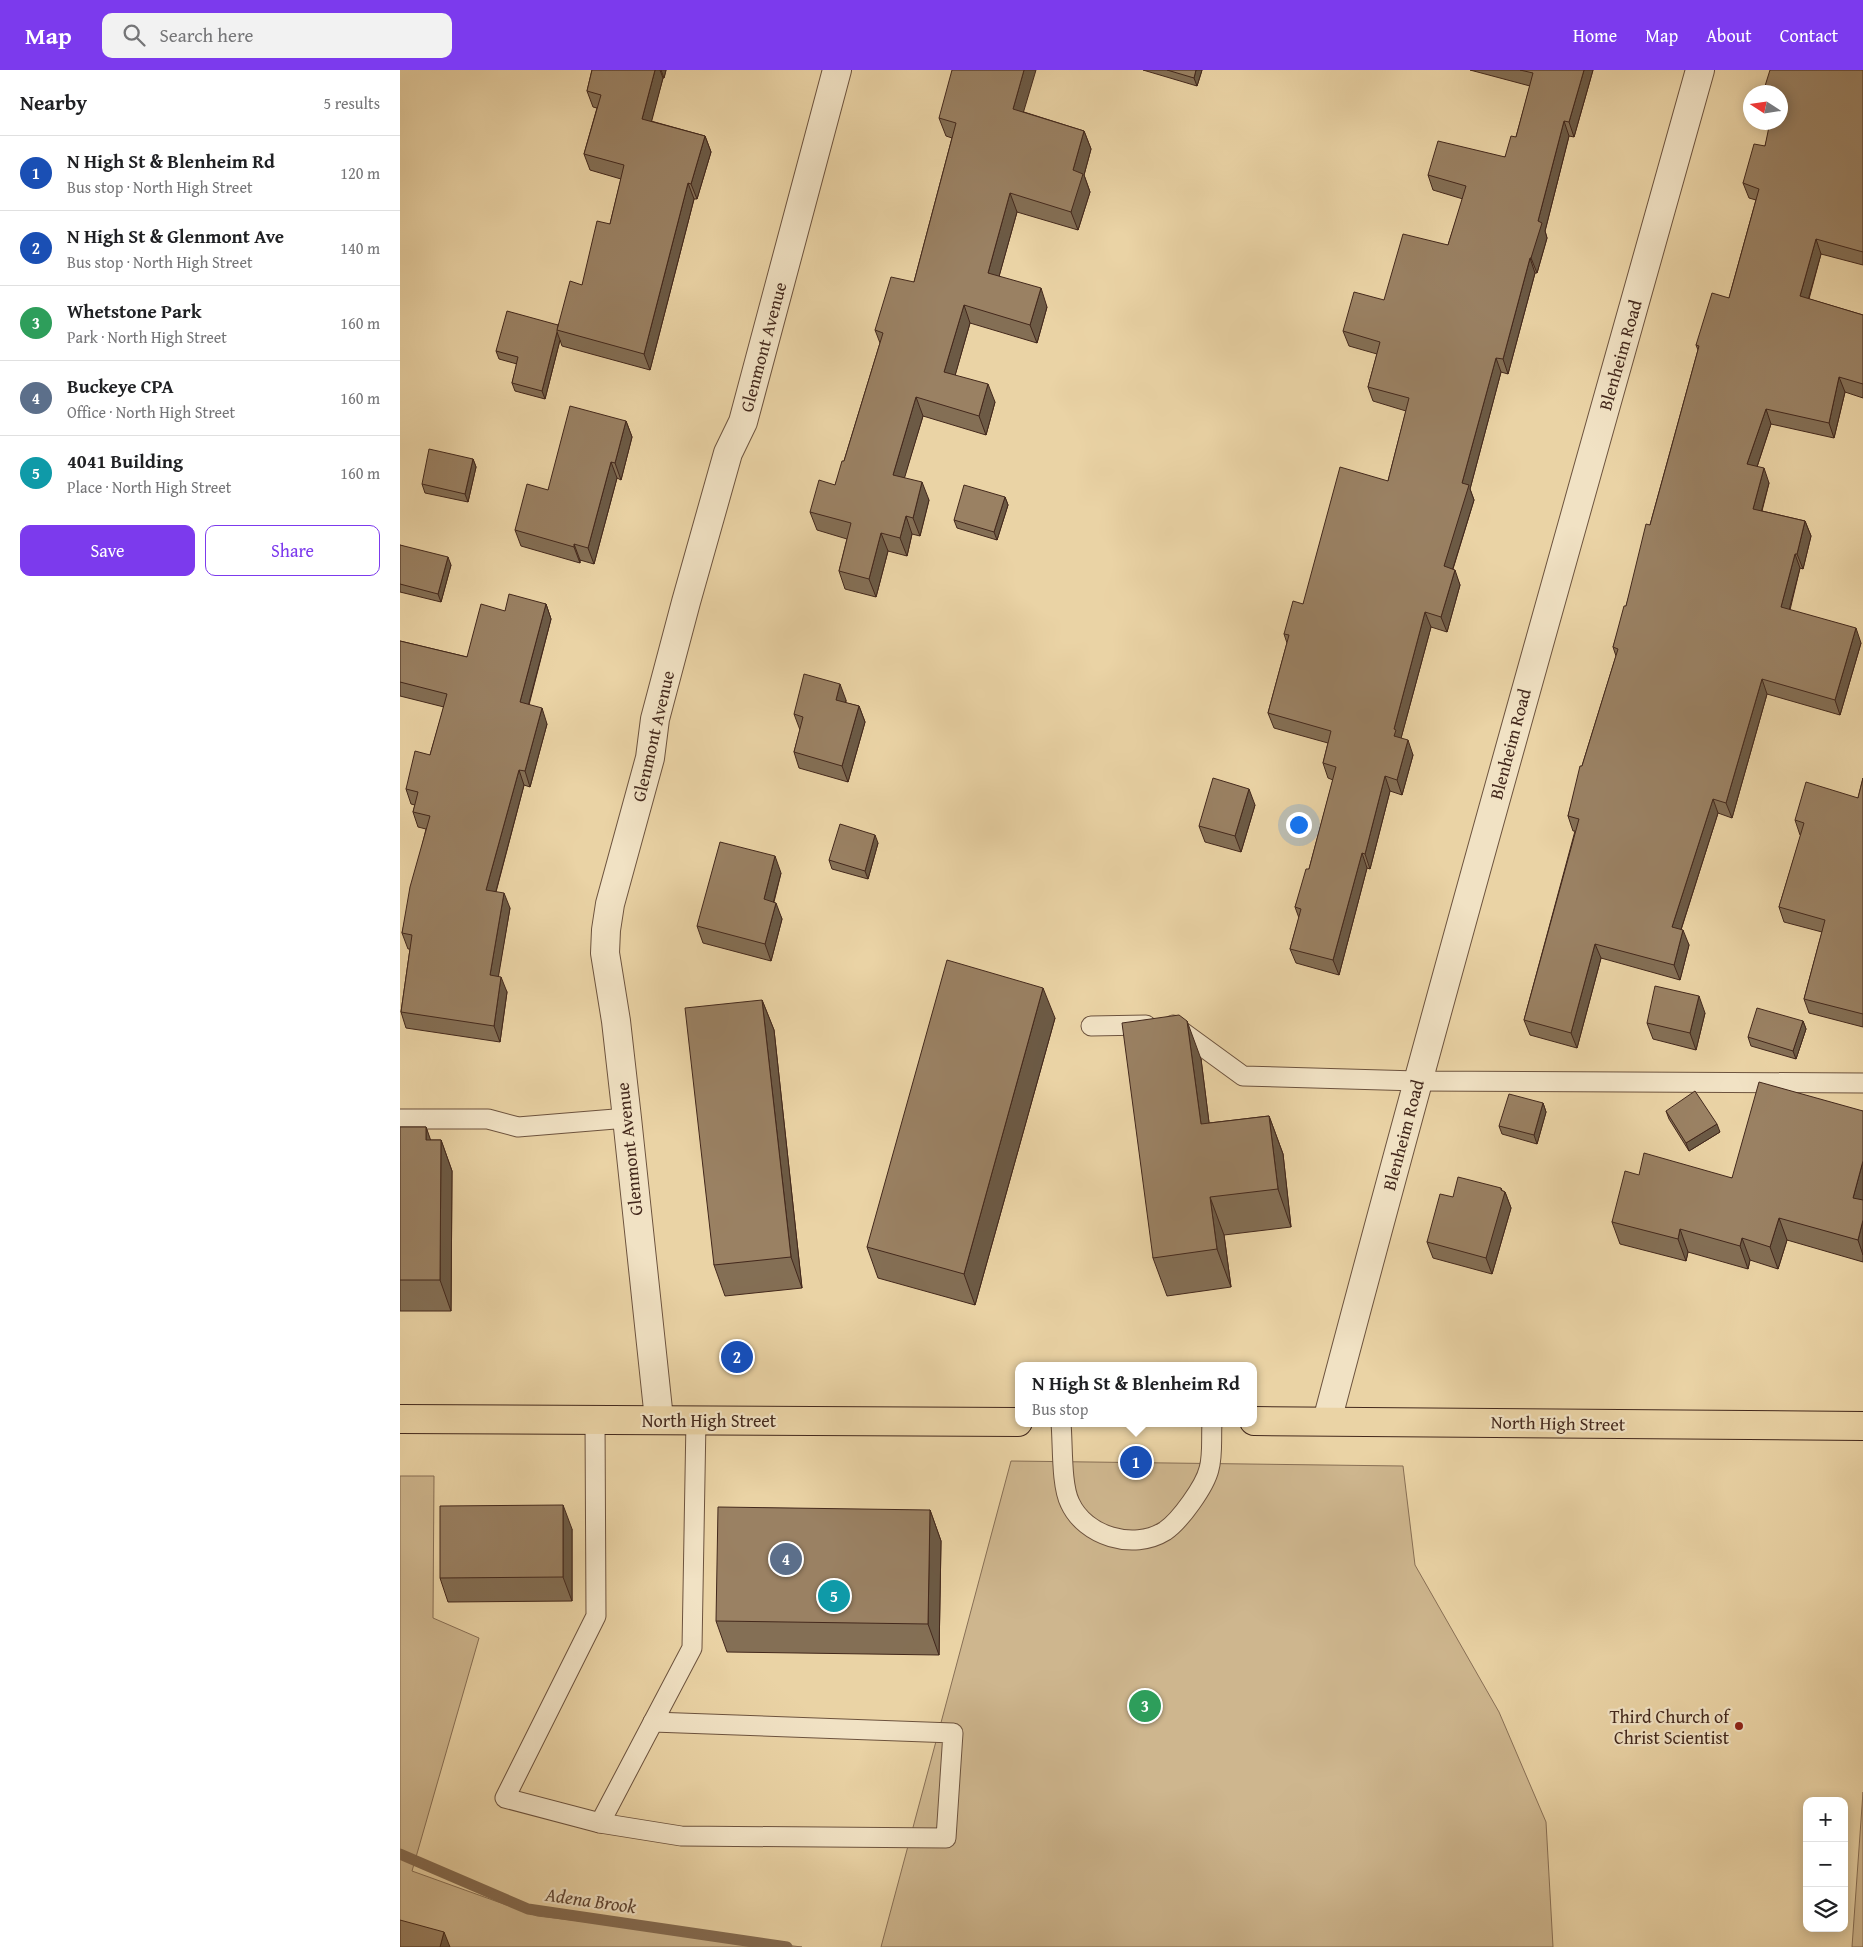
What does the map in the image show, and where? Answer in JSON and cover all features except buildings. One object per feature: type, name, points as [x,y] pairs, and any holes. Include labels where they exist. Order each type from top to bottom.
[{"type":"main road","name":"North High Street","points":[[400,1419],[1015,1422]]},
{"type":"main road","name":"North High Street","points":[[1257,1421],[1863,1426]]},
{"type":"street","name":"Glenmont Avenue","points":[[659,1419],[616,1021],[605,953],[606,930],[610,904],[650,758],[655,719],[686,602],[728,453],[743,422],[837,70]]},
{"type":"street","name":"Blenheim Road","points":[[1327,1421],[1532,667],[1700,70]]},
{"type":"lane","points":[[1091,1026],[1172,1024],[1243,1076],[1418,1081],[1863,1083]]},
{"type":"lane","points":[[400,1119],[488,1119],[518,1127],[627,1118]]},
{"type":"lane","points":[[595,1419],[596,1616],[505,1798],[600,1823],[681,1836],[946,1838],[953,1732],[653,1722]]},
{"type":"lane","points":[[600,1823],[692,1648],[696,1420]]},
{"type":"lane","points":[[1061,1427],[1066,1492],[1080,1520],[1098,1533],[1114,1538],[1141,1539],[1165,1531],[1184,1513],[1202,1485],[1209,1470],[1212,1427]]},
{"type":"shaded area","points":[[1011,1461],[1403,1466],[1415,1565],[1499,1712],[1546,1822],[1553,1947],[881,1947]]},
{"type":"shaded area","points":[[400,1476],[434,1476],[433,1618],[479,1638],[412,1871],[537,1916],[802,1947],[426,1947],[400,1940]]},
{"type":"shaded area","points":[[1863,1792],[1863,1947],[1852,1947]]},
{"type":"waterway","name":"Adena Brook","points":[[400,1854],[528,1909],[787,1947]]},
{"type":"place","name":"N High St & Glenmont Ave","points":[[737,1357]]},
{"type":"place","name":"N High St & Blenheim Rd","points":[[1136,1462]]},
{"type":"place","name":"Buckeye CPA","points":[[786,1559]]},
{"type":"place","name":"4041 Building","points":[[834,1596]]},
{"type":"place","name":"Whetstone Park","points":[[1145,1706]]},
{"type":"place","name":"Third Church of Christ Scientist","points":[[1739,1726]]}]
